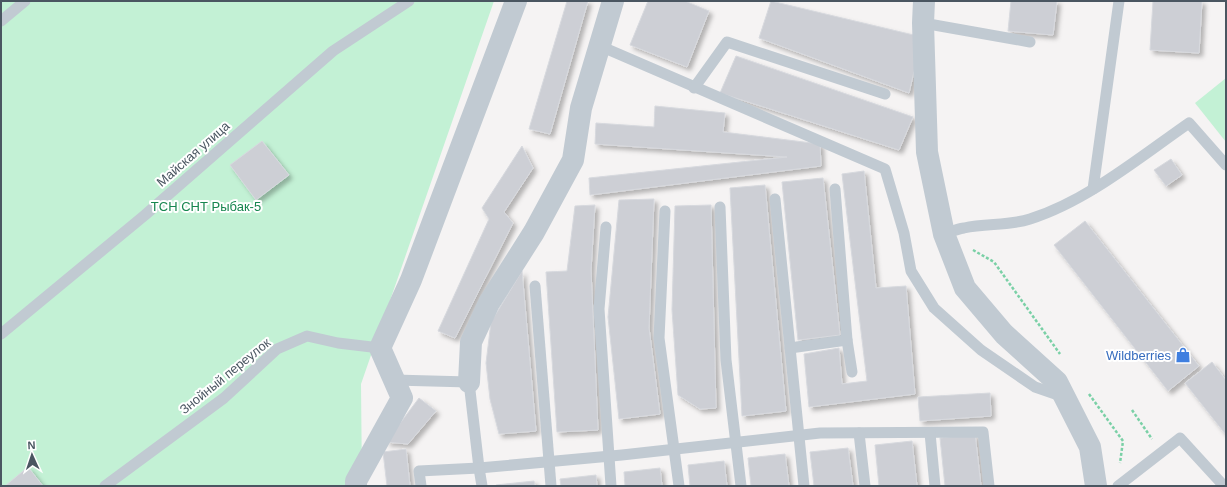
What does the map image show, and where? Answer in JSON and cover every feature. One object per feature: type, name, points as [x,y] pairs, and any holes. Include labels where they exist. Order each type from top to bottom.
[{"type":"street","points":[[356,486],[356,481],[402,398],[380,348],[411,280],[516,1]]},
{"type":"street","points":[[469,382],[471,342],[480,322],[489,303],[534,232],[573,160],[580,108],[613,1]]},
{"type":"street","points":[[924,1],[923,23],[927,152],[944,234],[965,288],[1004,334],[1057,382],[1090,447],[1096,486]]},
{"type":"lane","points":[[1,21],[25,1]]},
{"type":"lane","name":"Майская улица","points":[[1,334],[145,215],[333,51],[409,1]]},
{"type":"lane","points":[[1093,189],[1119,1]]},
{"type":"lane","points":[[923,23],[1030,42]]},
{"type":"lane","points":[[694,88],[727,42],[885,94]]},
{"type":"lane","points":[[600,46],[694,88],[885,169],[904,233],[911,271],[934,308],[981,350],[1035,387],[1065,398]]},
{"type":"lane","points":[[944,234],[964,228],[1028,220],[1054,211],[1093,189],[1189,123],[1226,165]]},
{"type":"lane","points":[[835,189],[847,340],[852,372]]},
{"type":"lane","points":[[775,199],[804,486]]},
{"type":"lane","points":[[720,208],[726,360],[741,486]]},
{"type":"lane","points":[[665,211],[659,338],[676,449],[679,486]]},
{"type":"lane","points":[[606,227],[599,309],[608,456],[612,486]]},
{"type":"lane","points":[[535,286],[551,486]]},
{"type":"lane","name":"Знойный переулок","points":[[105,486],[224,398],[277,349],[307,336],[338,344],[380,348]]},
{"type":"lane","points":[[790,348],[847,340]]},
{"type":"lane","points":[[394,380],[469,382],[482,486]]},
{"type":"lane","points":[[421,486],[419,471],[480,468],[548,462],[820,434],[930,432],[983,432],[989,486]]},
{"type":"lane","points":[[930,432],[935,486]]},
{"type":"lane","points":[[859,433],[865,486]]},
{"type":"lane","points":[[1118,486],[1180,438],[1224,486]]},
{"type":"path","points":[[1132,410],[1162,453]]},
{"type":"green space","name":"ТСН СНТ Рыбак-5","points":[[1,1],[494,1],[361,384],[362,486],[1,486]]},
{"type":"green space","points":[[1226,78],[1226,142],[1195,103]]},
{"type":"building","points":[[567,1],[588,1],[550,134],[529,129]]},
{"type":"building","points":[[648,1],[685,1],[709,11],[687,67],[630,45]]},
{"type":"building","points":[[771,1],[922,37],[909,93],[759,38]]},
{"type":"building","points":[[1011,1],[1057,1],[1053,35],[1008,31]]},
{"type":"building","points":[[1153,1],[1202,1],[1199,53],[1150,50]]},
{"type":"building","points":[[736,56],[913,117],[899,150],[720,93]]},
{"type":"building","points":[[655,106],[725,113],[723,132],[820,144],[821,166],[590,195],[589,178],[787,157],[595,144],[596,123],[654,127]]},
{"type":"building","points":[[262,141],[289,175],[256,200],[230,165]]},
{"type":"building","points":[[522,146],[533,168],[504,212],[513,223],[455,338],[438,331],[489,219],[482,208]]},
{"type":"building","points":[[1171,159],[1182,175],[1166,186],[1154,170]]},
{"type":"building","points":[[864,171],[876,288],[906,286],[915,394],[809,407],[804,354],[839,348],[842,384],[867,381],[842,174]]},
{"type":"building","points":[[823,178],[840,335],[798,340],[782,182]]},
{"type":"building","points":[[765,185],[786,411],[742,416],[730,188]]},
{"type":"building","points":[[654,199],[649,328],[660,414],[619,419],[608,317],[619,200]]},
{"type":"building","points":[[595,205],[591,270],[598,430],[557,432],[546,272],[567,271],[575,206]]},
{"type":"building","points":[[711,205],[716,408],[700,409],[678,395],[672,310],[675,206]]},
{"type":"building","points":[[1085,221],[1199,366],[1168,391],[1054,245]]},
{"type":"building","points":[[522,271],[536,431],[499,434],[490,399],[486,363],[491,322]]},
{"type":"building","points":[[1212,362],[1226,380],[1226,435],[1185,383]]},
{"type":"building","points":[[990,393],[991,416],[920,421],[918,397]]},
{"type":"building","points":[[419,398],[436,411],[408,444],[386,442]]},
{"type":"building","points":[[975,434],[981,486],[945,486],[940,438]]},
{"type":"building","points":[[912,441],[917,486],[879,486],[875,445]]},
{"type":"building","points":[[848,448],[853,486],[814,486],[810,452]]},
{"type":"building","points":[[406,449],[410,486],[387,486],[383,452]]},
{"type":"building","points":[[785,454],[789,486],[751,486],[748,458]]},
{"type":"building","points":[[724,461],[727,486],[690,486],[688,465]]},
{"type":"building","points":[[28,467],[43,486],[5,486]]},
{"type":"building","points":[[660,468],[662,486],[625,486],[624,472]]},
{"type":"building","points":[[596,475],[597,486],[561,486],[560,479]]},
{"type":"building","points":[[534,481],[535,486],[496,485]]},
{"type":"place","name":"Wildberries","points":[[1183,355]]}]
